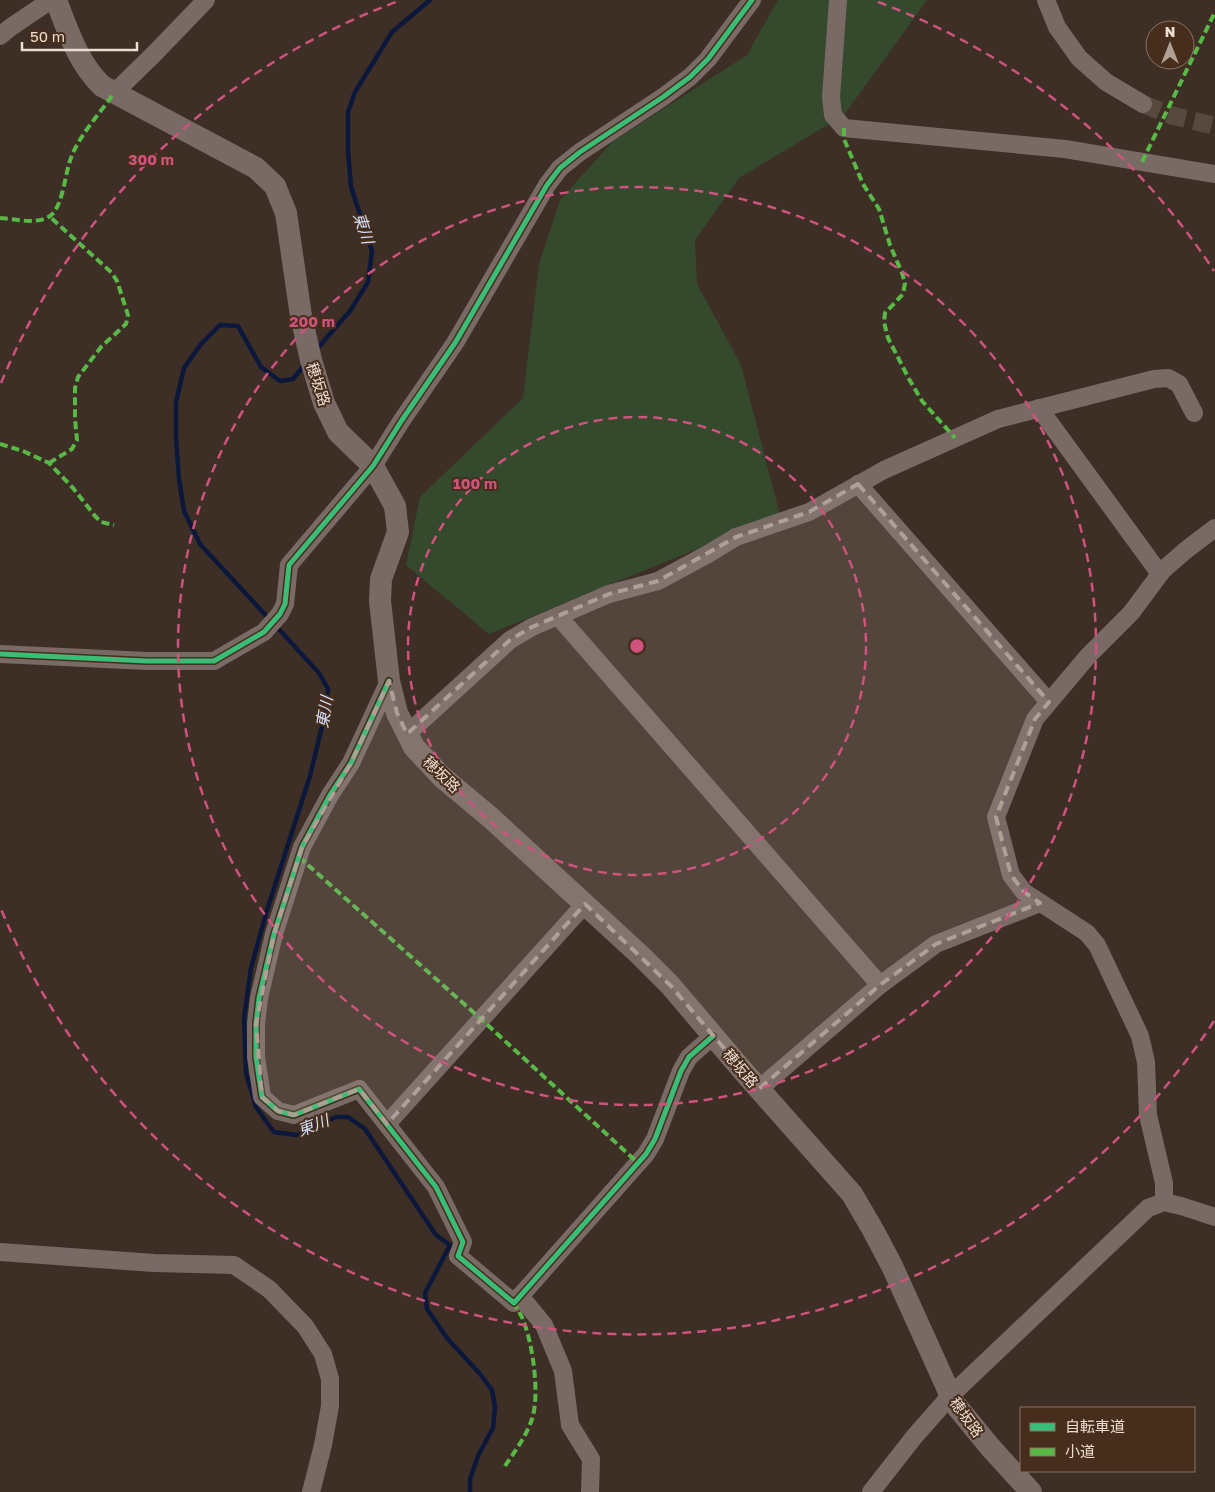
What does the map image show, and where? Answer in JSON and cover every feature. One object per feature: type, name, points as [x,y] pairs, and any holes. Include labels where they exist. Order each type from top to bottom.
[{"type":"main road","name":"穂坂路","points":[[56,0],[82,62],[102,86],[256,168],[275,186],[286,213],[297,293],[309,353],[324,403],[338,432],[373,466],[395,506],[398,532],[381,579],[380,601],[389,681],[397,713],[414,747],[442,777],[491,818],[640,954],[670,985],[759,1090],[852,1194],[892,1266],[954,1403],[990,1447],[1031,1492]]},
{"type":"street","points":[[0,36],[51,0]]},
{"type":"street","points":[[114,93],[206,0]]},
{"type":"street","points":[[0,654],[147,661],[214,661],[264,632],[280,614],[285,604],[289,565],[373,466],[455,343],[547,185],[560,168],[580,152],[663,98],[690,77],[708,58],[752,0]]},
{"type":"street","points":[[838,0],[831,98],[834,115],[844,128],[1065,149],[1215,174]]},
{"type":"street","points":[[1046,0],[1057,27],[1079,58],[1106,82],[1143,104]]},
{"type":"street","points":[[407,734],[510,640],[532,627],[610,594],[658,581],[736,537],[809,512],[884,470],[998,419],[1154,379],[1168,378],[1179,384],[1194,413]]},
{"type":"street","points":[[1039,408],[1160,574]]},
{"type":"street","points":[[858,484],[1049,702]]},
{"type":"street","points":[[1164,1202],[1164,1183],[1148,1115],[1146,1062],[1140,1036],[1097,945],[1087,933],[1024,892],[1011,875],[996,817],[1035,719],[1088,656],[1131,614],[1160,574],[1186,550],[1215,528]]},
{"type":"street","points":[[558,616],[880,985]]},
{"type":"street","points":[[389,681],[350,763],[302,847],[274,934],[259,998],[256,1024],[256,1057],[262,1097],[278,1111],[294,1115],[359,1089],[436,1187],[463,1242],[458,1256],[514,1303],[646,1154],[655,1139],[681,1071],[689,1057],[713,1036]]},
{"type":"street","points":[[759,1090],[880,985],[936,944],[1040,903]]},
{"type":"street","points":[[387,1124],[585,904]]},
{"type":"street","points":[[872,1492],[914,1437],[951,1395],[1148,1208],[1164,1202],[1215,1217]]},
{"type":"street","points":[[0,1252],[234,1265],[269,1289],[305,1326],[323,1354],[330,1379],[330,1406],[323,1445],[311,1492]]},
{"type":"street","points":[[520,1296],[544,1325],[563,1371],[570,1426],[591,1459],[590,1492]]},
{"type":"highlighted area","points":[[858,484],[1049,702],[1035,719],[996,817],[1011,875],[1024,892],[1040,903],[936,944],[880,985],[759,1089],[670,985],[585,904],[387,1124],[359,1089],[294,1115],[278,1111],[262,1097],[256,1024],[274,934],[302,847],[351,763],[389,681],[397,713],[407,734],[510,640],[532,627],[609,594],[658,581],[736,537],[809,512]]},
{"type":"green space","points":[[778,0],[927,0],[844,115],[739,178],[695,240],[697,284],[741,365],[780,515],[489,634],[406,565],[420,497],[523,398],[539,264],[560,200],[612,142],[747,55]]},
{"type":"waterway","name":"東川","points":[[316,350],[350,311],[368,282],[372,251],[351,187],[348,151],[348,112],[355,92],[392,32],[430,0]]},
{"type":"waterway","name":"東川","points":[[270,620],[200,544],[184,511],[179,479],[176,402],[184,368],[201,344],[220,325],[238,326],[261,367],[280,381],[293,379],[305,364]]},
{"type":"waterway","name":"東川","points":[[275,625],[319,673],[328,689],[326,710],[310,776],[267,910],[251,968],[244,1018],[246,1073],[256,1107],[274,1132],[297,1135],[336,1117],[348,1117],[365,1129],[436,1235],[450,1245],[425,1293],[427,1309],[447,1338],[492,1390],[495,1407],[493,1428],[478,1456],[470,1479],[470,1492]]},
{"type":"tunnel","points":[[1143,104],[1170,115],[1215,126]]},
{"type":"marked path","points":[[1142,162],[1215,12]]},
{"type":"marked path","points":[[0,218],[26,221],[39,220],[45,219],[54,212],[61,198],[74,150],[84,133],[114,93]]},
{"type":"marked path","points":[[844,128],[844,139],[863,184],[879,209],[890,245],[905,283],[903,294],[885,313],[884,322],[888,338],[922,401],[955,438]]},
{"type":"marked path","points":[[49,216],[112,273],[117,281],[128,315],[126,324],[101,347],[78,377],[75,388],[77,440],[72,449],[49,463]]},
{"type":"marked path","points":[[0,444],[23,451],[49,463],[101,522],[114,525]]},
{"type":"marked path","points":[[299,857],[481,1019],[638,1163]]},
{"type":"marked path","points":[[505,1466],[530,1426],[535,1397],[530,1342],[527,1330],[514,1303]]},
{"type":"cycle path","points":[[0,654],[147,661],[214,661],[264,632],[280,614],[285,604],[289,565],[373,466],[455,343],[547,185],[560,168],[580,152],[690,77],[708,59],[752,0]]},
{"type":"cycle path","points":[[389,681],[351,763],[330,795],[302,847],[274,934],[259,998],[256,1024],[256,1057],[262,1097],[278,1111],[294,1115],[359,1089],[436,1187],[463,1242],[458,1256],[514,1303],[646,1154],[655,1139],[681,1071],[689,1057],[713,1036]]}]
